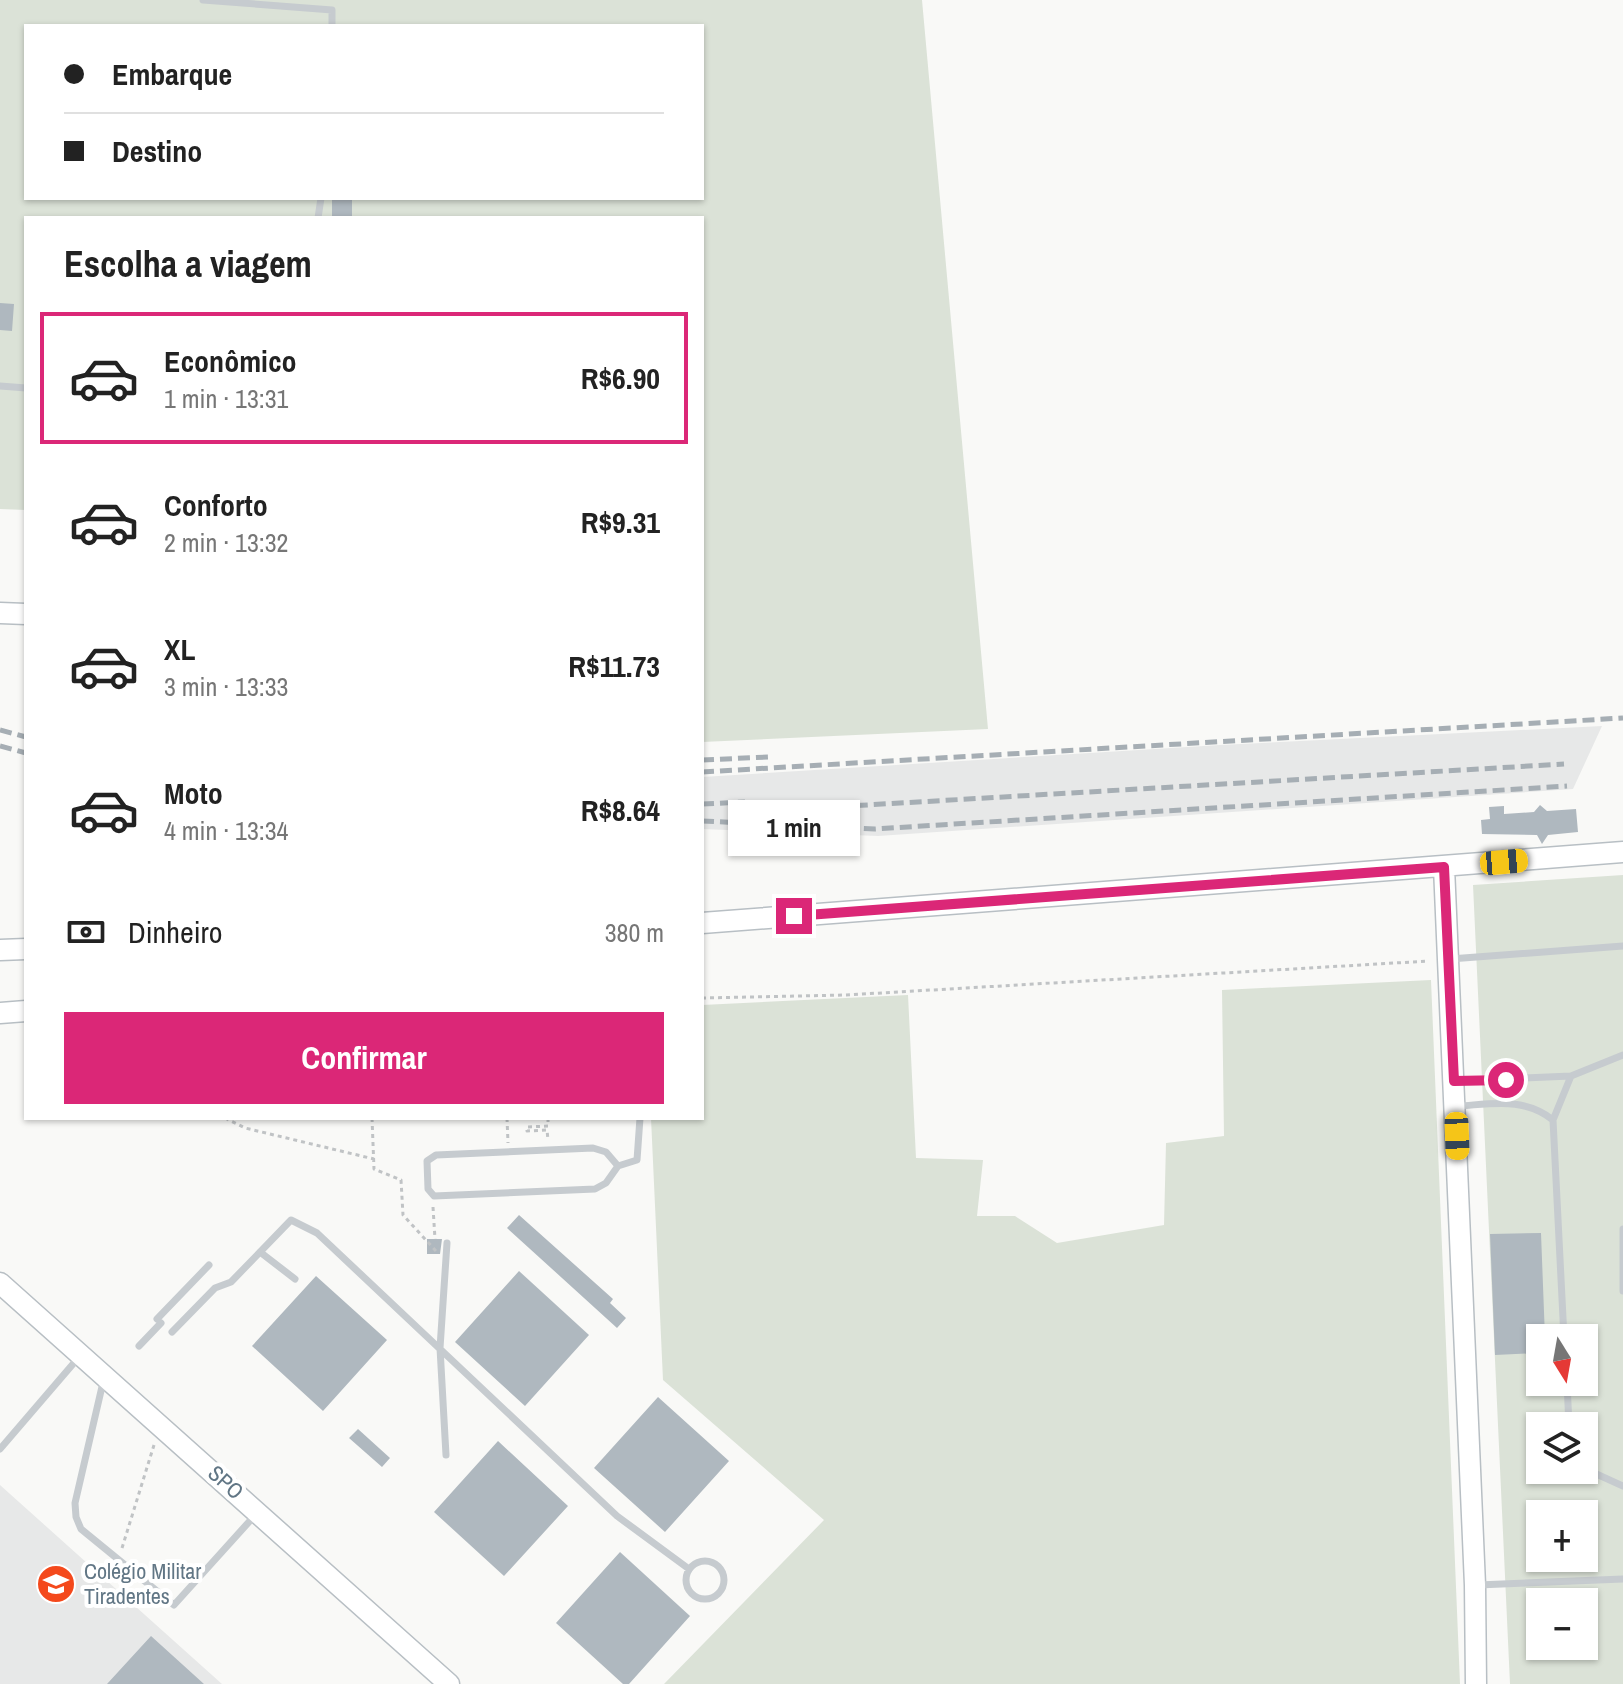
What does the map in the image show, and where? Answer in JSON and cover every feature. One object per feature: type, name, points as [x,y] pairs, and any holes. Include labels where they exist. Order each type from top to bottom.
[{"type":"street","points":[[0,613],[24,614]]},
{"type":"street","points":[[704,923],[1623,852]]},
{"type":"street","points":[[1444,867],[1475,1585],[1476,1684]]},
{"type":"street","points":[[0,1013],[24,1011]]},
{"type":"street","name":"SPO","points":[[0,1283],[449,1684]]},
{"type":"lane","points":[[203,0],[332,10]]},
{"type":"lane","points":[[332,24],[333,0]]},
{"type":"lane","points":[[0,386],[24,388]]},
{"type":"lane","points":[[1448,959],[1623,946]]},
{"type":"lane","points":[[1454,1081],[1571,1076],[1623,1055]]},
{"type":"lane","points":[[1563,1324],[1553,1120],[1571,1076]]},
{"type":"lane","points":[[1456,1106],[1521,1104],[1534,1107],[1553,1120]]},
{"type":"lane","points":[[618,1166],[606,1152],[593,1148],[430,1157],[428,1189],[434,1196],[595,1189],[606,1183],[618,1166],[637,1160],[640,1120]]},
{"type":"lane","points":[[172,1332],[215,1288],[231,1282],[291,1220],[317,1233],[617,1516],[689,1569]]},
{"type":"lane","points":[[1623,1229],[1623,1291]]},
{"type":"lane","points":[[446,1455],[440,1348],[447,1243]]},
{"type":"lane","points":[[260,1252],[295,1279]]},
{"type":"lane","points":[[139,1346],[209,1265]]},
{"type":"lane","points":[[0,1449],[80,1356]]},
{"type":"lane","points":[[104,1376],[75,1503],[81,1529],[174,1605],[259,1512]]},
{"type":"lane","points":[[1598,1475],[1623,1486]]},
{"type":"lane","points":[[699,1562],[711,1562],[721,1569],[725,1582],[719,1595],[705,1600],[692,1595],[685,1583],[689,1569],[699,1562]]},
{"type":"lane","points":[[1475,1585],[1623,1579]]},
{"type":"path","points":[[704,998],[846,995],[1448,959]]},
{"type":"path","points":[[229,1120],[245,1128],[374,1159]]},
{"type":"path","points":[[372,1120],[374,1169],[401,1180],[403,1215],[446,1260]]},
{"type":"path","points":[[507,1120],[508,1137]]},
{"type":"path","points":[[548,1120],[548,1126],[527,1127],[527,1131],[547,1130],[548,1149]]},
{"type":"path","points":[[434,1196],[436,1250]]},
{"type":"path","points":[[119,1560],[160,1424]]},
{"type":"shaded area","points":[[0,0],[922,0],[988,729],[704,742],[704,216],[24,216],[24,510],[0,509]]},
{"type":"shaded area","points":[[1602,726],[1573,789],[878,836],[704,829],[704,777],[1220,745]]},
{"type":"shaded area","points":[[1623,875],[1623,1684],[1510,1684],[1473,885]]},
{"type":"shaded area","points":[[1431,980],[1460,1684],[664,1684],[824,1520],[663,1380],[651,1120],[704,1120],[704,1005],[908,995],[916,1158],[983,1160],[977,1216],[1015,1216],[1057,1243],[1164,1225],[1166,1143],[1224,1136],[1222,990]]},
{"type":"shaded area","name":"Colégio Militar Tiradentes","points":[[0,1485],[222,1684],[0,1684]]},
{"type":"building","points":[[332,200],[352,200],[352,216],[332,216]]},
{"type":"building","points":[[0,303],[14,304],[12,331],[0,330]]},
{"type":"building","points":[[1540,805],[1547,811],[1576,809],[1578,832],[1548,835],[1542,844],[1537,835],[1482,834],[1481,820],[1490,819],[1489,807],[1504,806],[1504,814],[1534,812]]},
{"type":"building","points":[[1519,1085],[1520,1097],[1500,1097],[1500,1086]]},
{"type":"building","points":[[519,1215],[613,1299],[610,1303],[626,1318],[617,1328],[507,1228]]},
{"type":"building","points":[[1541,1233],[1544,1324],[1526,1324],[1526,1354],[1495,1355],[1490,1234]]},
{"type":"building","points":[[427,1239],[442,1239],[440,1254],[427,1254]]},
{"type":"building","points":[[519,1271],[589,1335],[525,1406],[455,1342]]},
{"type":"building","points":[[316,1276],[387,1340],[323,1411],[252,1346]]},
{"type":"building","points":[[658,1397],[729,1461],[665,1532],[594,1468]]},
{"type":"building","points":[[358,1429],[390,1458],[382,1467],[349,1438]]},
{"type":"building","points":[[498,1441],[568,1506],[504,1576],[434,1512]]},
{"type":"building","points":[[620,1552],[690,1616],[629,1684],[623,1684],[556,1623]]},
{"type":"building","points":[[151,1636],[204,1684],[107,1684]]},
{"type":"railway","points":[[704,772],[1623,718]]},
{"type":"railway","points":[[0,730],[24,736]]},
{"type":"railway","points":[[0,746],[24,752]]},
{"type":"railway","points":[[704,760],[768,757]]},
{"type":"railway","points":[[730,813],[1564,764]]},
{"type":"railway","points":[[704,821],[875,829],[1567,786]]},
{"type":"railway","points":[[704,804],[745,802]]},
{"type":"place","name":"Colégio Militar Tiradentes","points":[[56,1584]]},
{"type":"route","points":[[794,916],[1444,867],[1454,1081],[1506,1080]]}]
